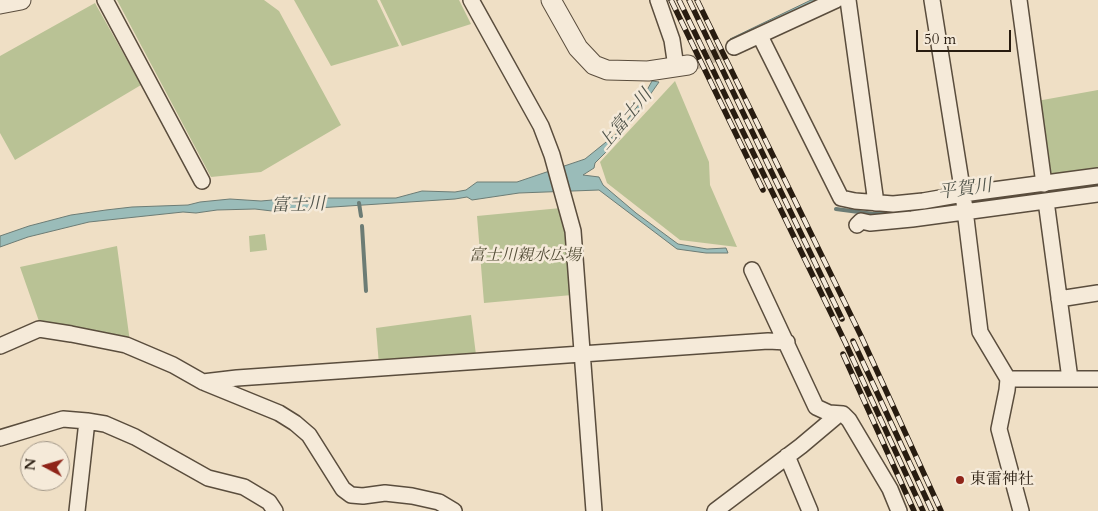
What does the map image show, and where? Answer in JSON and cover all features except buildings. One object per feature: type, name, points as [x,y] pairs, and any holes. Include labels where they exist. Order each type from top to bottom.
[{"type":"street","points":[[0,4],[20,0]]},
{"type":"street","points":[[105,0],[202,181]]},
{"type":"street","points":[[471,0],[541,126],[567,204],[576,255],[594,511]]},
{"type":"street","points":[[551,0],[578,48],[594,65],[607,70],[648,71],[682,66],[658,0]]},
{"type":"street","points":[[734,47],[789,16],[836,0]]},
{"type":"street","points":[[848,0],[876,203]]},
{"type":"street","points":[[932,0],[963,194],[980,332],[1008,379],[999,429],[1020,511]]},
{"type":"street","points":[[1019,0],[1044,184]]},
{"type":"street","points":[[762,30],[841,198],[893,204],[923,202],[963,194],[1098,176]]},
{"type":"street","points":[[857,225],[861,221],[870,223],[1098,194]]},
{"type":"street","points":[[1046,201],[1070,379]]},
{"type":"street","points":[[752,270],[816,406],[829,413],[843,414],[849,420],[892,493],[899,511]]},
{"type":"street","points":[[1059,299],[1098,293]]},
{"type":"street","points":[[0,346],[39,329],[126,345],[173,365],[203,382],[279,412],[295,422],[309,435],[343,489],[351,495],[363,496],[385,492],[412,496],[439,502],[454,511]]},
{"type":"street","points":[[203,382],[237,378],[768,341],[787,342]]},
{"type":"street","points":[[1008,379],[1098,379]]},
{"type":"street","points":[[715,511],[838,414]]},
{"type":"street","points":[[0,438],[63,419],[105,424],[135,437],[208,478],[244,487],[269,502],[275,511]]},
{"type":"street","points":[[78,511],[87,421]]},
{"type":"street","points":[[787,456],[810,511]]},
{"type":"green space","points":[[117,0],[264,0],[279,11],[341,125],[261,172],[211,177]]},
{"type":"green space","points":[[294,0],[377,0],[399,46],[331,66]]},
{"type":"green space","points":[[380,0],[459,0],[471,24],[402,46]]},
{"type":"green space","points":[[95,3],[141,85],[15,160],[0,133],[0,56]]},
{"type":"green space","points":[[675,81],[709,162],[710,185],[737,247],[680,240],[607,183],[600,162]]},
{"type":"green space","points":[[1098,90],[1098,172],[1046,175],[1037,101]]},
{"type":"green space","name":"富士川親水広場","points":[[561,208],[567,229],[572,295],[484,303],[477,216]]},
{"type":"green space","points":[[265,234],[267,250],[250,252],[249,236]]},
{"type":"green space","points":[[117,246],[130,342],[41,327],[20,267]]},
{"type":"green space","points":[[471,315],[476,355],[379,365],[376,328]]},
{"type":"water","points":[[811,0],[826,0],[732,43],[730,39]]},
{"type":"water","name":"富士川","points":[[652,81],[659,82],[619,139],[595,163],[594,168],[583,175],[599,177],[603,185],[636,213],[678,244],[707,249],[726,248],[728,253],[706,253],[677,249],[599,190],[519,193],[472,200],[467,197],[272,211],[255,209],[217,210],[196,213],[183,212],[89,222],[28,237],[0,247],[0,236],[71,215],[106,210],[188,205],[230,199],[261,201],[295,198],[396,198],[422,191],[455,192],[466,190],[477,182],[517,182],[585,159],[616,134],[640,103]]},
{"type":"waterway","name":"平賀川","points":[[967,203],[1098,185]]},
{"type":"waterway","points":[[359,203],[361,216]]},
{"type":"waterway","name":"平賀川","points":[[836,209],[874,214],[917,211],[960,204]]},
{"type":"waterway","points":[[362,226],[366,291]]},
{"type":"tunnel","points":[[688,65],[734,47]]},
{"type":"railway","points":[[671,0],[763,190]]},
{"type":"railway","points":[[679,0],[845,342],[923,511]]},
{"type":"railway","points":[[689,0],[842,319]]},
{"type":"railway","points":[[697,0],[861,336],[941,511]]},
{"type":"railway","points":[[853,341],[932,511]]},
{"type":"railway","points":[[843,354],[914,511]]},
{"type":"place","name":"東雷神社","points":[[960,480]]},
{"type":"water label","name":"上富士川","points":[[626,120]]}]
